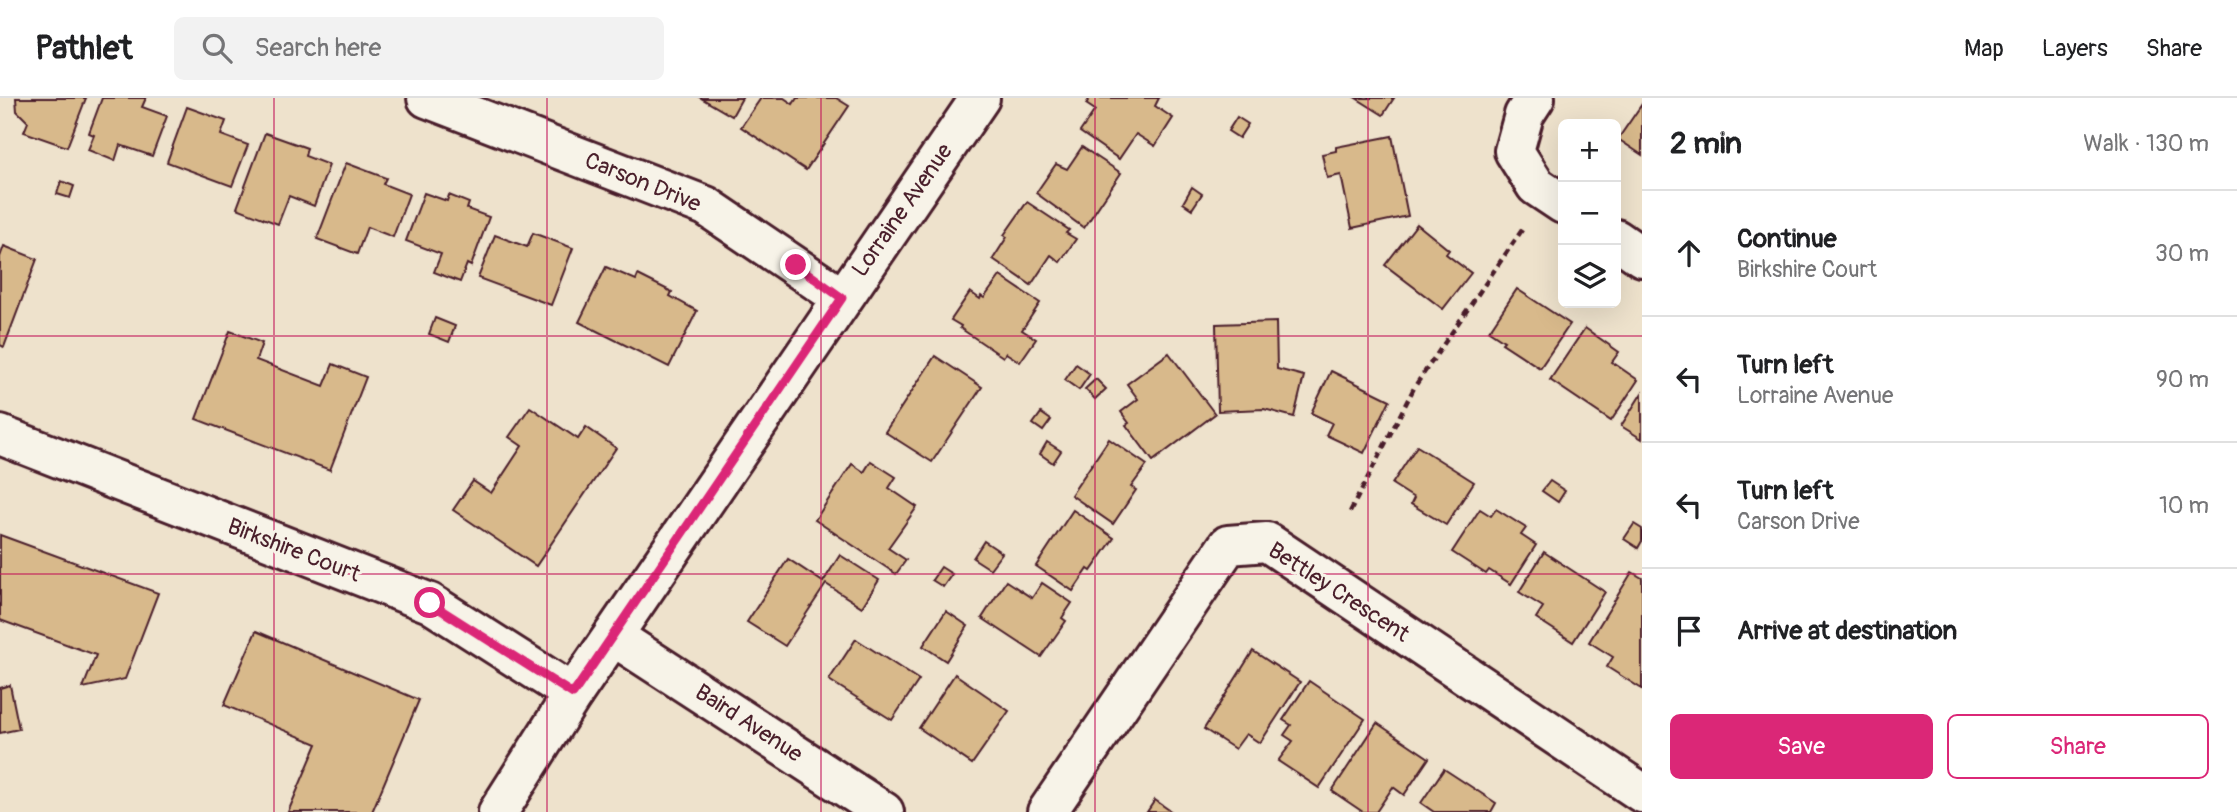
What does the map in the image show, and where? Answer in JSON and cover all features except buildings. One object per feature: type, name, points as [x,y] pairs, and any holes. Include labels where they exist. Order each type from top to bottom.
[{"type":"street","name":"Carson Drive","points":[[427,98],[706,206],[842,298]]},
{"type":"street","name":"Lorraine Avenue","points":[[498,812],[573,694],[980,98]]},
{"type":"street","points":[[1535,98],[1524,115],[1514,151],[1536,186],[1558,201]]},
{"type":"street","points":[[1621,242],[1642,257]]},
{"type":"street","name":"Birkshire Court","points":[[0,435],[430,603],[573,694]]},
{"type":"street","name":"Bettley Crescent","points":[[1047,812],[1228,545],[1267,542],[1642,793]]},
{"type":"street","name":"Baird Avenue","points":[[613,636],[884,812]]},
{"type":"path","points":[[1350,512],[1415,386],[1522,230]]},
{"type":"route","points":[[430,603],[573,694],[842,298],[796,265]]}]
